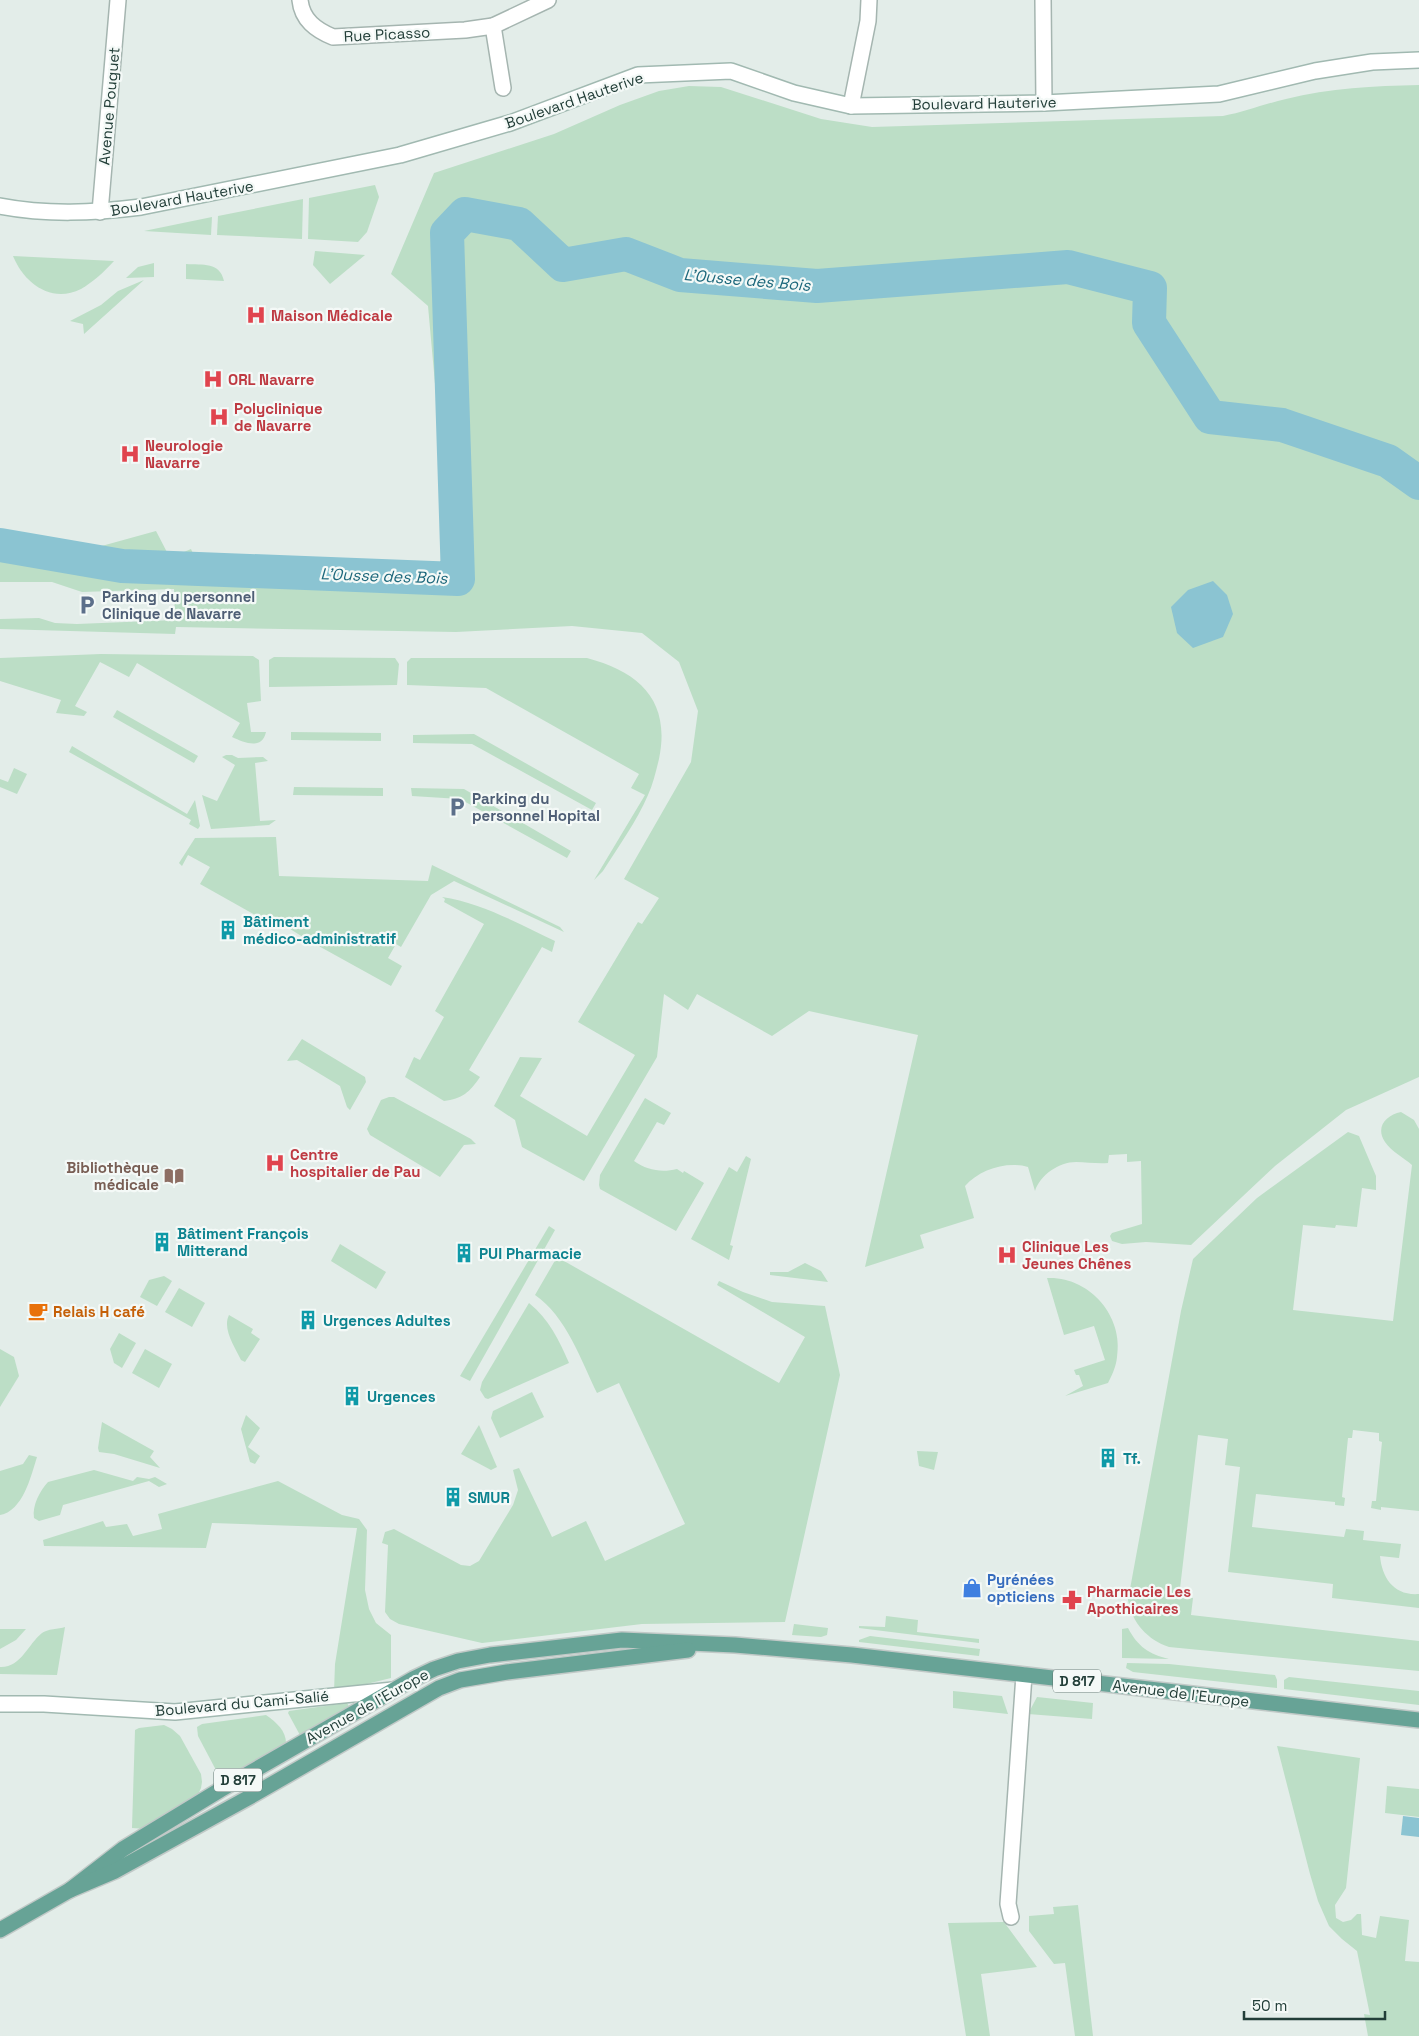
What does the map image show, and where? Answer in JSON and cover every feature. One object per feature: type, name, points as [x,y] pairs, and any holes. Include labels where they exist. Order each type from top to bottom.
[{"type":"main road","name":"Avenue de l'Europe","points":[[70,1890],[123,1849],[220,1790],[393,1690],[434,1669],[458,1661],[490,1655],[622,1640],[735,1645],[852,1655],[1419,1720]]},
{"type":"main road","name":"Avenue de l'Europe","points":[[0,1930],[70,1890],[124,1866],[439,1688],[460,1680],[499,1673],[735,1645]]},
{"type":"street","name":"Avenue Pouguet","points":[[100,212],[118,0]]},
{"type":"street","name":"Rue Picasso","points":[[300,0],[304,15],[310,23],[319,31],[333,37],[465,30],[493,26],[548,0]]},
{"type":"street","points":[[851,106],[870,12],[869,0]]},
{"type":"street","points":[[1043,0],[1044,102]]},
{"type":"street","points":[[493,26],[503,88]]},
{"type":"street","name":"Boulevard Hauterive","points":[[0,206],[23,210],[65,213],[100,212],[141,207],[400,155],[510,123],[638,74],[731,71],[794,93],[851,106],[1044,102],[1219,94],[1315,71],[1372,62],[1419,60]]},
{"type":"street","points":[[1011,1917],[1008,1904],[1024,1675]]},
{"type":"street","name":"Boulevard du Cami-Salié","points":[[0,1704],[44,1704],[175,1712],[393,1690]]},
{"type":"green space","points":[[1419,85],[1419,1077],[1346,1110],[1275,1166],[1191,1245],[1146,1242],[1122,1244],[1112,1241],[1110,1236],[1112,1233],[1142,1224],[1141,1161],[1127,1162],[1127,1154],[1109,1155],[1108,1163],[1076,1162],[1063,1164],[1051,1170],[1041,1180],[1035,1191],[1028,1167],[1011,1165],[986,1171],[965,1186],[974,1218],[920,1235],[924,1248],[865,1267],[918,1035],[809,1011],[772,1036],[697,994],[688,1010],[664,994],[657,1057],[584,1181],[522,1147],[515,1120],[494,1106],[520,1057],[542,1058],[520,1096],[587,1136],[635,1055],[578,1022],[638,922],[642,924],[659,898],[624,879],[691,762],[698,711],[679,662],[642,633],[572,626],[456,632],[176,627],[175,634],[0,629],[0,619],[39,618],[55,623],[77,624],[175,620],[174,589],[82,592],[52,582],[0,582],[0,551],[123,573],[177,580],[452,572],[428,306],[391,274],[434,173],[554,134],[620,105],[659,91],[689,86],[721,87],[821,119],[872,127],[1223,116],[1319,92]]},
{"type":"green space","points":[[375,185],[379,197],[367,232],[358,242],[308,239],[309,198]]},
{"type":"green space","points":[[303,199],[302,239],[217,235],[218,216]]},
{"type":"green space","points":[[212,217],[211,235],[144,231]]},
{"type":"green space","points":[[315,251],[365,255],[330,284],[313,265]]},
{"type":"green space","points":[[13,256],[114,261],[99,276],[81,289],[59,294],[49,292],[31,282],[24,275]]},
{"type":"green space","points":[[154,263],[154,277],[126,278],[138,267]]},
{"type":"green space","points":[[186,264],[215,268],[219,270],[224,281],[186,279]]},
{"type":"green space","points":[[144,280],[84,334],[83,324],[70,321],[101,305],[118,291]]},
{"type":"green space","points":[[156,531],[170,558],[191,549],[197,563],[167,564],[126,561],[98,547]]},
{"type":"green space","points":[[101,654],[253,656],[259,660],[261,701],[247,703],[251,732],[266,732],[264,738],[252,744],[232,737],[240,723],[137,663],[129,677],[100,662],[75,706],[87,712],[84,716],[56,713],[61,700],[0,681],[0,658]]},
{"type":"green space","points":[[274,657],[395,658],[399,664],[397,685],[269,687],[269,660]]},
{"type":"green space","points":[[411,658],[587,658],[622,672],[636,681],[647,692],[655,705],[660,721],[662,739],[654,777],[644,805],[633,824],[603,871],[594,880],[645,795],[631,788],[639,774],[486,688],[407,685],[407,662]]},
{"type":"green space","points":[[117,710],[198,756],[194,763],[113,717]]},
{"type":"green space","points":[[291,732],[381,733],[381,741],[291,740]]},
{"type":"green space","points":[[474,734],[596,803],[592,810],[472,744],[413,743],[413,735]]},
{"type":"green space","points":[[72,746],[187,814],[195,800],[200,826],[198,829],[189,824],[191,820],[69,752]]},
{"type":"green space","points":[[226,755],[238,758],[263,757],[268,761],[255,763],[260,821],[276,820],[269,825],[211,829],[202,795],[217,801],[235,765],[222,757]]},
{"type":"green space","points":[[14,768],[27,774],[17,794],[0,787],[0,779],[8,782]]},
{"type":"green space","points":[[294,787],[383,788],[383,796],[293,795]]},
{"type":"green space","points":[[411,788],[464,789],[571,851],[567,858],[460,799],[412,796]]},
{"type":"green space","points":[[276,837],[279,876],[428,881],[432,865],[560,927],[564,932],[454,881],[431,895],[401,947],[396,944],[388,958],[402,966],[391,986],[306,939],[268,915],[264,920],[200,884],[210,867],[188,855],[182,866],[179,863],[195,838]]},
{"type":"green space","points":[[442,897],[486,909],[555,941],[552,952],[542,947],[469,1070],[480,1077],[465,1094],[456,1099],[444,1101],[405,1077],[414,1057],[420,1060],[444,1017],[435,1011],[484,924],[444,902],[445,899]]},
{"type":"green space","points":[[302,1039],[365,1077],[366,1082],[350,1110],[347,1107],[340,1086],[297,1060],[287,1061]]},
{"type":"green space","points":[[394,1097],[471,1139],[476,1144],[464,1145],[440,1177],[370,1135],[367,1129],[381,1100]]},
{"type":"green space","points":[[645,1098],[671,1113],[664,1125],[657,1122],[634,1161],[654,1170],[677,1169],[683,1173],[684,1171],[704,1183],[676,1231],[600,1189],[599,1185],[600,1175]]},
{"type":"green space","points":[[1401,1112],[1414,1120],[1419,1129],[1419,1511],[1381,1507],[1381,1510],[1371,1508],[1372,1501],[1376,1501],[1382,1442],[1379,1441],[1379,1433],[1353,1430],[1352,1438],[1348,1438],[1342,1497],[1345,1498],[1344,1506],[1335,1505],[1335,1502],[1256,1494],[1252,1527],[1344,1537],[1346,1529],[1364,1531],[1363,1540],[1401,1544],[1399,1558],[1380,1556],[1381,1564],[1387,1578],[1396,1589],[1410,1594],[1419,1594],[1419,1608],[1332,1598],[1333,1584],[1228,1572],[1240,1467],[1225,1465],[1228,1439],[1198,1435],[1179,1597],[1193,1598],[1191,1615],[1419,1641],[1419,1671],[1169,1647],[1161,1644],[1142,1630],[1133,1616],[1128,1600],[1181,1311],[1193,1259],[1257,1198],[1348,1132],[1359,1136],[1376,1176],[1376,1190],[1362,1188],[1357,1227],[1336,1225],[1335,1228],[1303,1225],[1293,1310],[1393,1321],[1412,1165],[1385,1142],[1381,1131],[1387,1119]]},
{"type":"green space","points":[[746,1156],[751,1159],[730,1245],[733,1246],[729,1260],[691,1239],[729,1167],[737,1172]]},
{"type":"green space","points":[[549,1226],[555,1230],[470,1381],[460,1376]]},
{"type":"green space","points":[[340,1244],[386,1272],[376,1289],[331,1261]]},
{"type":"green space","points":[[557,1257],[779,1383],[805,1337],[717,1285],[719,1281],[772,1302],[825,1306],[840,1375],[785,1622],[642,1624],[482,1643],[399,1624],[390,1619],[385,1612],[388,1545],[382,1543],[385,1532],[394,1529],[461,1565],[470,1566],[479,1561],[513,1505],[518,1490],[513,1470],[519,1468],[552,1537],[586,1521],[605,1561],[685,1524],[619,1383],[597,1393],[579,1353],[564,1327],[556,1315],[535,1295]]},
{"type":"green space","points":[[805,1263],[821,1271],[828,1282],[770,1275],[770,1272],[788,1272]]},
{"type":"green space","points":[[164,1276],[172,1281],[157,1306],[140,1297],[149,1280]]},
{"type":"green space","points":[[1047,1278],[1062,1279],[1077,1284],[1089,1291],[1109,1313],[1115,1327],[1118,1342],[1116,1364],[1108,1383],[1065,1396],[1083,1386],[1079,1375],[1076,1375],[1074,1370],[1105,1360],[1094,1326],[1064,1335]]},
{"type":"green space","points":[[179,1288],[205,1303],[192,1327],[165,1312]]},
{"type":"green space","points":[[529,1303],[548,1323],[569,1363],[488,1399],[485,1398],[480,1390],[482,1382]]},
{"type":"green space","points":[[229,1315],[253,1329],[251,1333],[260,1339],[245,1362],[241,1360],[230,1338],[227,1326]]},
{"type":"green space","points":[[119,1333],[136,1343],[122,1368],[114,1363],[110,1349]]},
{"type":"green space","points":[[0,1349],[14,1357],[19,1376],[0,1407]]},
{"type":"green space","points":[[145,1349],[172,1364],[159,1388],[132,1373]]},
{"type":"green space","points":[[532,1392],[544,1417],[500,1438],[491,1418],[493,1411]]},
{"type":"green space","points":[[246,1415],[260,1428],[248,1447],[260,1456],[255,1464],[250,1462],[241,1429]]},
{"type":"green space","points":[[102,1422],[154,1451],[150,1457],[160,1468],[114,1454],[99,1452]]},
{"type":"green space","points":[[479,1425],[497,1467],[491,1470],[461,1454]]},
{"type":"green space","points":[[917,1451],[938,1452],[934,1470],[919,1466]]},
{"type":"green space","points":[[29,1455],[37,1457],[25,1492],[15,1507],[0,1515],[0,1471],[23,1464]]},
{"type":"green space","points":[[94,1470],[133,1481],[137,1477],[149,1479],[155,1477],[167,1484],[159,1487],[149,1481],[63,1505],[60,1515],[39,1521],[34,1518],[37,1498],[48,1482]]},
{"type":"green space","points":[[278,1481],[342,1515],[359,1519],[367,1530],[365,1590],[369,1609],[376,1623],[391,1635],[391,1678],[334,1692],[335,1664],[357,1528],[212,1523],[206,1548],[44,1546],[43,1540],[103,1521],[106,1527],[127,1524],[133,1536],[162,1529],[158,1514]]},
{"type":"green space","points":[[886,1616],[918,1620],[917,1632],[979,1639],[979,1643],[859,1628],[859,1626],[885,1627]]},
{"type":"green space","points":[[794,1624],[828,1628],[827,1635],[821,1637],[792,1635]]},
{"type":"green space","points":[[65,1627],[57,1675],[0,1674],[0,1667],[13,1664],[19,1660],[42,1633]]},
{"type":"green space","points":[[1128,1628],[1145,1649],[1169,1659],[1122,1658],[1122,1629]]},
{"type":"green space","points":[[0,1629],[26,1629],[16,1640],[0,1649]]},
{"type":"green space","points":[[870,1636],[980,1649],[979,1656],[859,1642],[859,1640]]},
{"type":"green space","points":[[1127,1663],[1169,1664],[1275,1675],[1277,1688],[1133,1672],[1126,1668]]},
{"type":"green space","points":[[1289,1677],[1419,1691],[1419,1705],[1284,1689],[1284,1680]]},
{"type":"green space","points":[[953,1691],[1002,1696],[1008,1714],[953,1708]]},
{"type":"green space","points":[[1037,1697],[1093,1703],[1092,1719],[1028,1714]]},
{"type":"green space","points":[[347,1703],[350,1708],[301,1737],[288,1713],[289,1711]]},
{"type":"green space","points":[[266,1715],[283,1732],[286,1746],[227,1779],[217,1772],[198,1736],[197,1727],[202,1724]]},
{"type":"green space","points":[[164,1725],[180,1736],[201,1774],[201,1788],[196,1799],[146,1829],[132,1828],[135,1730]]},
{"type":"green space","points":[[1277,1746],[1360,1758],[1346,1888],[1335,1905],[1336,1918],[1343,1922],[1351,1920],[1357,1914],[1361,1914],[1362,1935],[1376,1938],[1380,1916],[1409,1920],[1405,1961],[1419,1962],[1419,2036],[1368,2036],[1364,2014],[1370,2015],[1357,1951],[1329,1926],[1318,1901]]},
{"type":"green space","points":[[1387,1786],[1419,1789],[1419,1817],[1385,1813]]},
{"type":"green space","points":[[1078,1905],[1093,2036],[1075,2036],[1065,1963],[1054,1964],[1029,1931],[1029,1916],[1054,1914],[1053,1907]]},
{"type":"green space","points":[[1004,1922],[1037,1967],[981,1974],[990,2036],[966,2036],[948,1923]]},
{"type":"water","points":[[1213,581],[1227,595],[1233,614],[1223,637],[1193,648],[1177,633],[1171,607],[1188,590]]},
{"type":"water","points":[[1403,1816],[1419,1818],[1419,1837],[1401,1835]]},
{"type":"waterway","name":"L'Ousse des Bois","points":[[0,545],[122,566],[458,579],[447,233],[465,214],[519,224],[563,265],[626,254],[680,275],[817,286],[1068,267],[1150,288],[1149,323],[1210,417],[1282,425],[1388,461],[1419,483]]},
{"type":"place","name":"Maison Médicale","points":[[256,315]]},
{"type":"place","name":"ORL Navarre","points":[[213,379]]},
{"type":"place","name":"Polyclinique de Navarre","points":[[219,417]]},
{"type":"place","name":"Neurologie Navarre","points":[[130,454]]},
{"type":"place","name":"Parking du personnel Clinique de Navarre","points":[[87,605]]},
{"type":"place","name":"Parking du personnel Hopital","points":[[457,807]]},
{"type":"place","name":"Bâtiment médico-administratif","points":[[228,930]]},
{"type":"place","name":"Centre hospitalier de Pau","points":[[275,1163]]},
{"type":"place","name":"Bibliothèque médicale","points":[[174,1176]]},
{"type":"place","name":"Bâtiment François Mitterand","points":[[162,1242]]},
{"type":"place","name":"PUI Pharmacie","points":[[464,1253]]},
{"type":"place","name":"Clinique Les Jeunes Chênes","points":[[1007,1255]]},
{"type":"place","name":"Relais H café","points":[[38,1311]]},
{"type":"place","name":"Urgences Adultes","points":[[308,1320]]},
{"type":"place","name":"Urgences","points":[[352,1396]]},
{"type":"place","name":"Tf.","points":[[1108,1458]]},
{"type":"place","name":"SMUR","points":[[453,1497]]},
{"type":"place","name":"Pyrénées opticiens","points":[[972,1588]]},
{"type":"place","name":"Pharmacie Les Apothicaires","points":[[1072,1600]]}]
